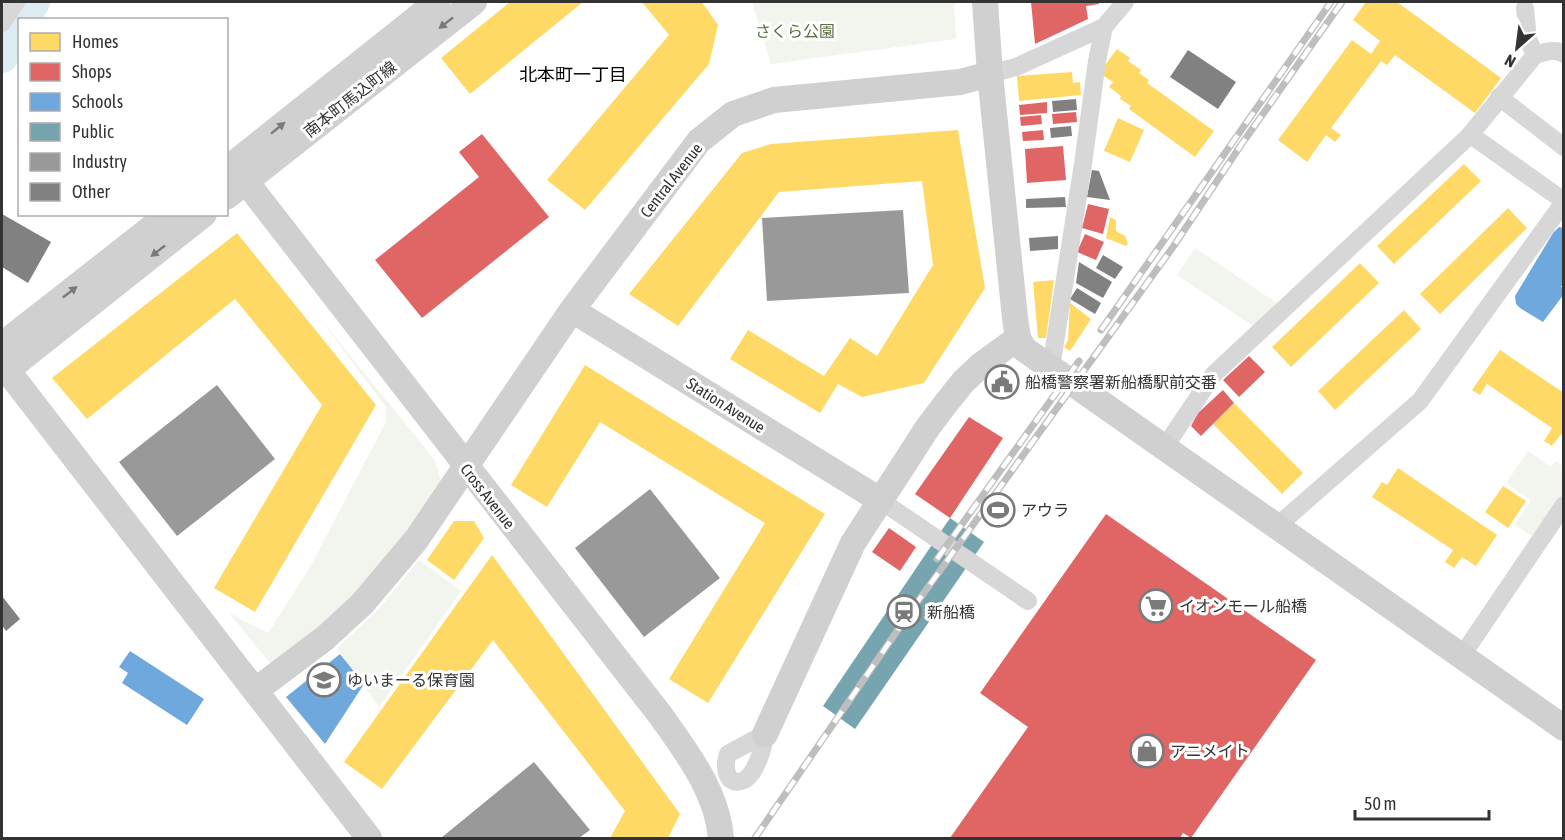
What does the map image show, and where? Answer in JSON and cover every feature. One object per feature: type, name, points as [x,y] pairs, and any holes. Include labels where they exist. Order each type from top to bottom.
[{"type":"street","points":[[2,23],[16,2]]},
{"type":"street","name":"南本町馬込町線","points":[[233,178],[437,2]]},
{"type":"street","name":"南本町馬込町線","points":[[233,178],[474,2]]},
{"type":"street","points":[[985,2],[990,74],[1018,338],[1024,349],[1563,728]]},
{"type":"street","points":[[990,74],[1016,67],[1104,27],[1125,2]]},
{"type":"street","points":[[1525,8],[1528,39],[1536,55]]},
{"type":"street","points":[[1051,368],[1104,27]]},
{"type":"street","points":[[1164,448],[1214,374],[1469,135],[1536,55],[1546,51],[1559,51],[1563,54]]},
{"type":"street","name":"Central Avenue","points":[[255,690],[325,638],[362,604],[416,540],[572,310],[699,141],[734,114],[774,100],[960,82],[990,74]]},
{"type":"street","points":[[1499,97],[1563,147]]},
{"type":"street","points":[[1276,527],[1420,401],[1563,201],[1469,135]]},
{"type":"street","name":"Cross Avenue","points":[[233,178],[466,467],[661,716],[699,772],[711,795],[721,838]]},
{"type":"street","points":[[3,363],[167,216]]},
{"type":"street","points":[[3,363],[201,216]]},
{"type":"street","name":"Station Avenue","points":[[572,310],[880,500]]},
{"type":"street","points":[[765,734],[853,543],[880,500],[928,427],[963,382],[981,365],[1018,338]]},
{"type":"street","points":[[3,363],[369,838]]},
{"type":"street","points":[[880,500],[1028,601]]},
{"type":"street","points":[[1461,657],[1563,505]]},
{"type":"green space","name":"さくら公園","points":[[752,2],[954,2],[956,39],[771,64]]},
{"type":"green space","points":[[1195,248],[1277,303],[1253,326],[1177,275]]},
{"type":"green space","points":[[318,316],[434,459],[443,486],[360,594],[274,668],[229,613],[268,633],[309,569],[386,422],[386,407]]},
{"type":"green space","points":[[1528,451],[1551,467],[1556,461],[1563,466],[1563,494],[1534,537],[1515,525],[1531,500],[1506,483]]},
{"type":"green space","points":[[419,560],[461,591],[379,707],[337,648],[376,612]]},
{"type":"building: Homes","points":[[510,2],[583,2],[470,94],[441,58]]},
{"type":"building: Homes","points":[[642,2],[702,2],[718,25],[709,64],[585,210],[547,180],[669,35]]},
{"type":"building: Homes","points":[[1366,2],[1397,2],[1501,78],[1475,113],[1395,55],[1387,65],[1381,61],[1331,128],[1341,135],[1335,142],[1326,135],[1307,162],[1278,140],[1352,40],[1371,54],[1380,41],[1353,20]]},
{"type":"building: Homes","points":[[1117,49],[1141,70],[1139,73],[1149,80],[1147,83],[1214,131],[1195,157],[1129,109],[1131,106],[1120,99],[1121,96],[1109,87],[1113,82],[1099,73]]},
{"type":"building: Homes","points":[[1072,72],[1073,83],[1080,82],[1081,95],[1019,101],[1017,76]]},
{"type":"building: Homes","points":[[1118,118],[1144,130],[1130,162],[1104,151]]},
{"type":"building: Homes","points":[[958,130],[985,288],[924,383],[862,397],[838,384],[820,413],[730,359],[748,330],[824,376],[850,338],[877,356],[933,265],[922,181],[779,192],[678,326],[629,294],[742,153],[771,144]]},
{"type":"building: Homes","points":[[1464,164],[1481,181],[1394,264],[1377,246]]},
{"type":"building: Homes","points":[[1508,208],[1527,228],[1440,314],[1420,294]]},
{"type":"building: Homes","points":[[1110,217],[1116,220],[1116,231],[1125,236],[1128,244],[1126,246],[1106,238]]},
{"type":"building: Homes","points":[[237,233],[376,405],[255,612],[214,588],[322,405],[235,299],[87,419],[52,378]]},
{"type":"building: Homes","points":[[1360,263],[1379,283],[1291,367],[1272,347]]},
{"type":"building: Homes","points":[[1054,280],[1046,338],[1038,338],[1033,282]]},
{"type":"building: Homes","points":[[1070,303],[1091,319],[1070,351],[1064,347],[1068,340]]},
{"type":"building: Homes","points":[[1404,310],[1421,329],[1335,410],[1318,391]]},
{"type":"building: Homes","points":[[1500,350],[1564,393],[1564,436],[1561,434],[1552,446],[1544,441],[1552,428],[1487,384],[1480,395],[1472,390]]},
{"type":"building: Homes","points":[[585,365],[825,514],[708,703],[669,679],[765,523],[600,422],[547,507],[511,485]]},
{"type":"building: Homes","points":[[1234,403],[1303,473],[1282,494],[1213,424]]},
{"type":"building: Homes","points":[[1398,468],[1497,535],[1476,566],[1462,557],[1454,568],[1445,562],[1453,550],[1372,497],[1382,482],[1387,485]]},
{"type":"building: Homes","points":[[1503,486],[1526,501],[1508,528],[1485,512]]},
{"type":"building: Homes","points":[[454,521],[474,521],[484,538],[454,580],[427,560]]},
{"type":"building: Homes","points":[[492,555],[680,814],[668,838],[610,838],[625,811],[493,640],[382,789],[344,762]]},
{"type":"building: Shops","points":[[1031,2],[1099,2],[1099,4],[1086,6],[1088,19],[1035,44]]},
{"type":"building: Shops","points":[[1047,102],[1047,113],[1020,115],[1019,105]]},
{"type":"building: Shops","points":[[1076,112],[1077,122],[1053,124],[1052,114]]},
{"type":"building: Shops","points":[[1041,115],[1042,124],[1021,126],[1020,117]]},
{"type":"building: Shops","points":[[1043,130],[1044,140],[1023,141],[1022,132]]},
{"type":"building: Shops","points":[[482,134],[549,217],[422,318],[375,260],[479,177],[459,152]]},
{"type":"building: Shops","points":[[1063,146],[1066,180],[1027,183],[1025,149]]},
{"type":"building: Shops","points":[[1088,204],[1109,209],[1103,234],[1082,228]]},
{"type":"building: Shops","points":[[1085,234],[1104,242],[1096,260],[1077,252]]},
{"type":"building: Shops","points":[[1249,356],[1265,372],[1239,397],[1223,380]]},
{"type":"building: Shops","points":[[1223,390],[1234,403],[1201,436],[1191,426],[1198,413]]},
{"type":"building: Shops","points":[[969,417],[1003,438],[950,518],[915,494]]},
{"type":"building: Shops","points":[[1106,514],[1316,660],[1191,838],[1183,833],[1180,838],[950,838],[1028,727],[980,693]]},
{"type":"building: Shops","points":[[889,528],[916,547],[900,571],[872,552]]},
{"type":"building: Schools","points":[[1559,227],[1564,228],[1564,282],[1561,287],[1564,288],[1564,294],[1543,322],[1520,308],[1516,304],[1515,296],[1553,233]]},
{"type":"building: Schools","points":[[130,651],[204,699],[187,725],[122,683],[128,673],[119,667]]},
{"type":"building: Schools","points":[[340,654],[364,684],[325,744],[286,697]]},
{"type":"building: Public","name":"新船橋","points":[[950,518],[984,542],[855,729],[823,706]]},
{"type":"building: Industry","points":[[903,210],[909,293],[767,301],[762,218]]},
{"type":"building: Industry","points":[[217,385],[275,459],[177,536],[119,462]]},
{"type":"building: Industry","points":[[650,489],[720,578],[644,637],[575,548]]},
{"type":"building: Industry","points":[[534,762],[590,830],[579,838],[441,838]]},
{"type":"building: Other","points":[[1188,50],[1236,82],[1218,109],[1170,77]]},
{"type":"building: Other","points":[[1076,99],[1077,110],[1053,112],[1052,101]]},
{"type":"building: Other","points":[[1071,126],[1072,136],[1051,138],[1050,128]]},
{"type":"building: Other","points":[[1092,170],[1099,171],[1110,200],[1087,197]]},
{"type":"building: Other","points":[[1065,197],[1066,207],[1026,208],[1026,199]]},
{"type":"building: Other","points":[[2,214],[51,242],[28,283],[2,267]]},
{"type":"building: Other","points":[[1058,236],[1058,249],[1030,251],[1029,238]]},
{"type":"building: Other","points":[[1103,255],[1123,267],[1115,279],[1096,268]]},
{"type":"building: Other","points":[[1079,262],[1112,282],[1103,298],[1076,283]]},
{"type":"building: Other","points":[[1077,288],[1101,303],[1095,314],[1070,299]]},
{"type":"building: Other","points":[[2,596],[20,619],[6,631],[2,625]]},
{"type":"waterway","points":[[24,18],[34,2]]},
{"type":"waterway","points":[[2,57],[18,29]]},
{"type":"railway","points":[[1101,330],[1331,2]]},
{"type":"railway","points":[[755,838],[908,615],[1173,247],[1241,145],[1342,2]]},
{"type":"railway","points":[[937,559],[1079,361]]},
{"type":"place","name":"船橋警察署新船橋駅前交番","points":[[1002,382]]},
{"type":"place","name":"アウラ","points":[[998,510]]},
{"type":"place","name":"イオンモール船橋","points":[[1156,606]]},
{"type":"place","name":"新船橋","points":[[904,612]]},
{"type":"place","name":"ゆいまーる保育園","points":[[324,680]]},
{"type":"place","name":"アニメイト","points":[[1147,751]]},
{"type":"district","name":"北本町一丁目","points":[[573,74]]}]
